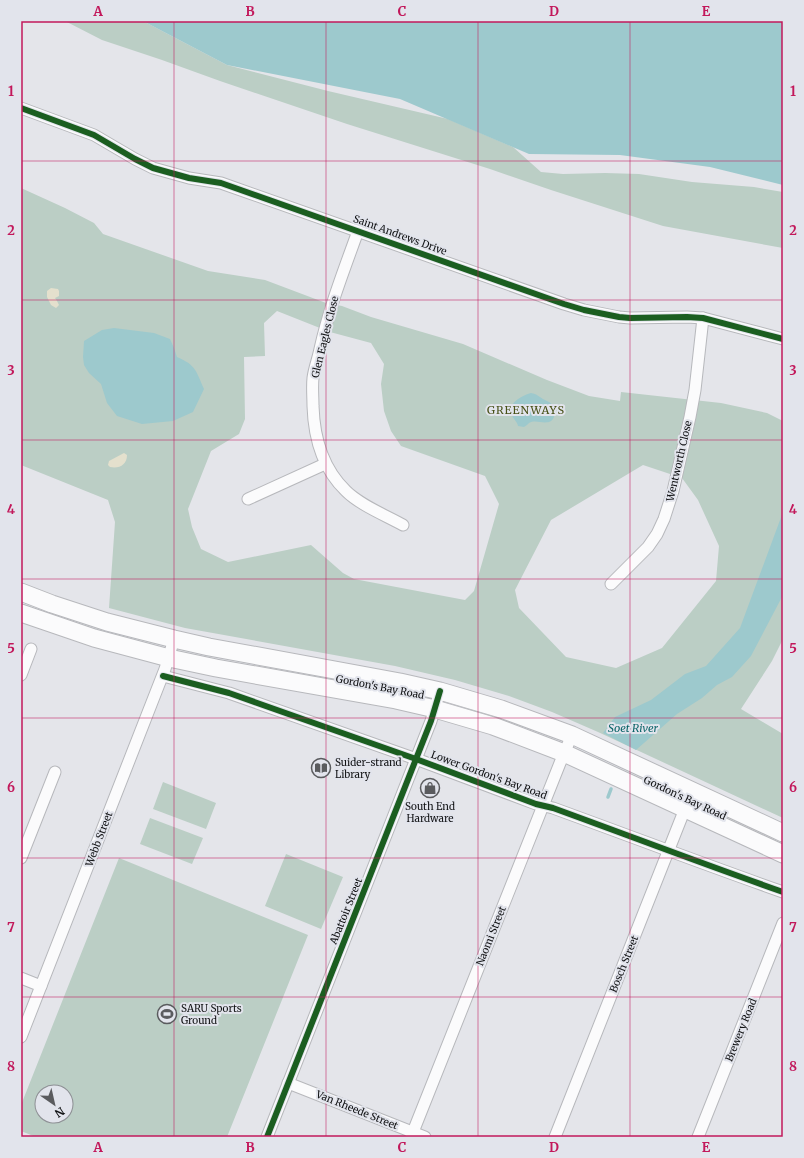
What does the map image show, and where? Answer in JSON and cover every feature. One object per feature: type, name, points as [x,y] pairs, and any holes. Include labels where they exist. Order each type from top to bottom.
[{"type":"main road","name":"Gordon's Bay Road","points":[[21,592],[107,622],[174,640],[380,678],[440,691],[501,708],[572,735],[783,833]]},
{"type":"main road","name":"Gordon's Bay Road","points":[[21,612],[69,630],[169,658],[216,668],[396,700],[435,709],[493,726],[564,753],[783,854]]},
{"type":"street","name":"Saint Andrews Drive","points":[[21,108],[94,135],[153,168],[189,178],[221,183],[564,304],[584,310],[630,318],[704,318],[783,339]]},
{"type":"street","name":"Glen Eagles Close","points":[[358,231],[331,307],[313,379],[314,425],[317,443],[325,464],[339,484],[352,497],[403,525]]},
{"type":"street","name":"Wentworth Close","points":[[611,584],[648,546],[657,534],[674,491],[695,390],[704,318]]},
{"type":"street","points":[[248,499],[325,464]]},
{"type":"street","name":"Webb Street","points":[[21,1037],[163,676],[174,640]]},
{"type":"street","points":[[21,675],[31,649]]},
{"type":"street","name":"Lower Gordon's Bay Road","points":[[163,676],[229,693],[783,892]]},
{"type":"street","name":"Abattoir Street","points":[[267,1137],[416,760],[440,691]]},
{"type":"street","name":"Naomi Street","points":[[412,1135],[572,735]]},
{"type":"street","points":[[21,858],[55,772]]},
{"type":"street","name":"Bosch Street","points":[[555,1137],[692,791]]},
{"type":"street","name":"Brewery Road","points":[[698,1137],[783,923]]},
{"type":"street","points":[[21,978],[41,986]]},
{"type":"street","name":"Van Rheede Street","points":[[288,1082],[412,1135],[426,1137]]},
{"type":"green space","points":[[65,21],[143,21],[227,65],[328,91],[448,119],[513,147],[541,172],[563,174],[639,174],[692,182],[754,187],[783,192],[783,248],[663,226],[347,124],[220,81],[102,40]]},
{"type":"green space","points":[[21,188],[94,223],[103,234],[208,271],[265,280],[326,303],[342,306],[371,317],[463,344],[547,380],[589,396],[620,401],[621,392],[721,403],[767,413],[783,421],[783,639],[772,661],[741,709],[783,734],[783,818],[598,732],[552,712],[509,696],[455,680],[395,666],[185,628],[109,608],[115,522],[108,500],[21,465]],"holes":[[[277,311],[330,332],[371,343],[384,364],[381,384],[384,411],[391,431],[401,446],[485,476],[499,504],[474,591],[465,600],[354,579],[343,573],[311,545],[228,562],[201,549],[192,527],[188,509],[211,451],[239,434],[245,419],[244,357],[265,356],[264,323]],[[643,465],[682,478],[698,500],[719,546],[716,581],[662,648],[616,668],[566,657],[519,608],[515,590],[551,520]]]},
{"type":"green space","points":[[163,782],[216,803],[206,829],[153,809]]},
{"type":"green space","points":[[150,818],[203,838],[192,864],[140,844]]},
{"type":"green space","points":[[286,854],[343,877],[321,929],[265,906]]},
{"type":"green space","name":"SARU Sports Ground","points":[[119,858],[308,935],[227,1137],[36,1137],[21,1131],[21,1105]]},
{"type":"sand","points":[[51,288],[58,289],[59,291],[59,296],[55,298],[59,305],[56,308],[51,305],[47,297],[47,291]]},
{"type":"sand","points":[[124,453],[127,455],[127,458],[122,466],[110,467],[108,465],[109,461]]},
{"type":"water","points":[[143,21],[783,21],[783,185],[710,167],[620,155],[529,154],[400,99],[227,65]]},
{"type":"water","points":[[114,328],[154,333],[170,339],[177,357],[195,369],[204,389],[193,412],[173,421],[142,424],[117,416],[107,403],[101,384],[89,373],[84,365],[83,357],[84,341],[102,330]]},
{"type":"water","points":[[531,393],[553,405],[555,408],[554,417],[548,422],[532,422],[524,427],[518,426],[513,418],[511,407],[519,398]]},
{"type":"water","name":"Soet River","points":[[783,512],[783,595],[751,656],[732,677],[717,685],[702,698],[677,714],[636,750],[603,733],[615,717],[651,700],[685,674],[706,666],[740,628]]},
{"type":"waterway","name":"Soet River","points":[[608,797],[611,789]]},
{"type":"cycle path","points":[[21,108],[94,135],[153,168],[189,178],[221,183],[564,304],[584,310],[619,317],[703,318],[783,339]]},
{"type":"cycle path","points":[[163,676],[229,693],[416,759],[536,804],[553,808],[783,892]]},
{"type":"cycle path","points":[[267,1137],[431,721],[440,691]]},
{"type":"place","name":"Suider-strand Library","points":[[321,768]]},
{"type":"place","name":"South End Hardware","points":[[430,788]]},
{"type":"place","name":"SARU Sports Ground","points":[[167,1014]]},
{"type":"district","name":"GREENWAYS","points":[[526,410]]}]
